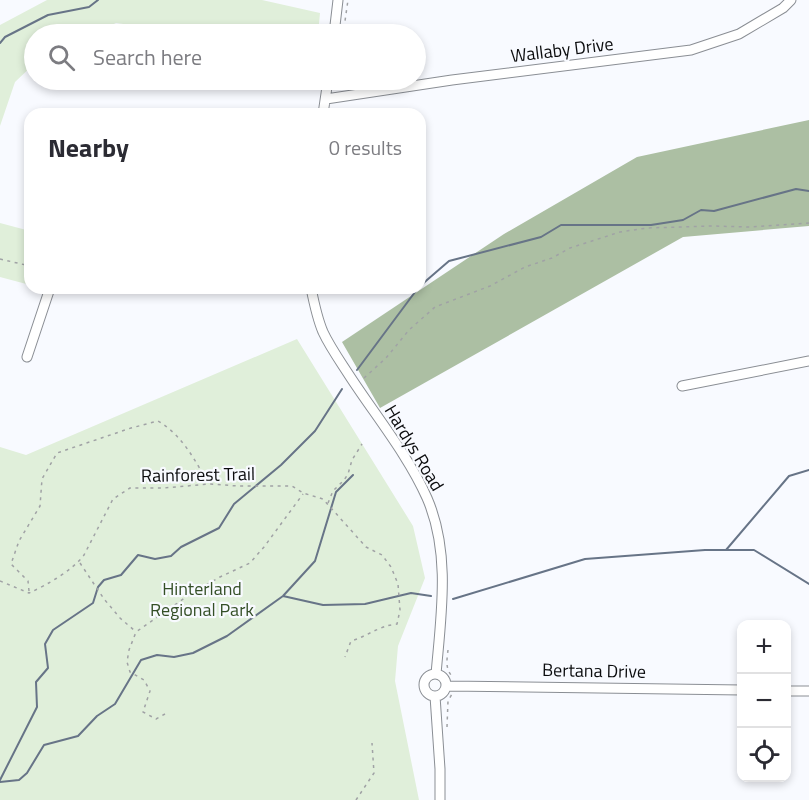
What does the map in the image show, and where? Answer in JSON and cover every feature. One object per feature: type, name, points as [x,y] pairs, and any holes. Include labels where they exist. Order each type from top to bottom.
[{"type":"street","points":[[335,24],[338,0]]},
{"type":"street","name":"Wallaby Drive","points":[[426,84],[692,50],[739,33],[783,8],[791,0]]},
{"type":"street","points":[[324,108],[327,90]]},
{"type":"street","name":"Wallaby Drive","points":[[326,99],[386,90]]},
{"type":"street","points":[[27,357],[48,294]]},
{"type":"street","name":"Hardys Road","points":[[312,294],[324,333],[335,354],[414,472],[435,521],[440,546],[442,603],[436,674]]},
{"type":"street","points":[[682,386],[809,361]]},
{"type":"street","points":[[436,674],[445,679],[450,689],[435,696],[427,693],[424,685],[427,677],[436,674]]},
{"type":"street","name":"Bertana Drive","points":[[450,689],[737,690]]},
{"type":"street","points":[[791,691],[809,691]]},
{"type":"street","points":[[435,696],[441,769],[440,800]]},
{"type":"path","points":[[344,24],[348,0]]},
{"type":"path","points":[[355,385],[376,368],[408,330],[435,307],[490,286],[525,267],[552,258],[570,248],[620,232],[647,228],[809,224]]},
{"type":"path","points":[[0,260],[24,265]]},
{"type":"path","points":[[30,593],[28,581],[11,564],[19,541],[40,506],[42,479],[57,453],[158,421],[182,441],[195,459],[208,484]]},
{"type":"path","points":[[345,657],[351,641],[364,637],[384,625],[397,624],[400,610],[398,584],[391,567],[382,555],[366,547],[328,504],[333,491],[348,474],[352,460],[362,444]]},
{"type":"path","name":"Rainforest Trail","points":[[30,593],[43,587],[79,562],[112,499],[130,488],[208,484],[292,486],[328,504]]},
{"type":"path","points":[[165,714],[156,718],[143,712],[150,691],[144,680],[130,672],[127,662],[136,632],[189,595],[250,563],[264,548],[303,493]]},
{"type":"path","points":[[79,562],[104,599],[136,632]]},
{"type":"path","points":[[0,581],[30,593]]},
{"type":"path","points":[[448,642],[448,672],[454,678]]},
{"type":"path","points":[[447,730],[450,689]]},
{"type":"path","points":[[356,800],[374,773],[372,743]]},
{"type":"green space","points":[[47,0],[262,0],[320,13],[319,24],[24,24],[24,73],[15,82],[0,126],[0,25]]},
{"type":"green space","points":[[809,120],[809,226],[683,237],[380,408],[342,342],[414,294],[426,294],[426,286],[504,234],[637,157]]},
{"type":"green space","points":[[0,223],[24,229],[24,283],[0,277]]},
{"type":"green space","name":"Hinterland Regional Park","points":[[297,339],[413,526],[425,578],[398,646],[395,681],[419,800],[0,800],[0,447],[26,455]]},
{"type":"waterway","points":[[30,24],[48,15],[89,7],[98,0]]},
{"type":"waterway","points":[[0,43],[5,37],[24,27]]},
{"type":"waterway","points":[[426,281],[449,261],[541,237],[561,225],[651,225],[683,220],[701,210],[714,211],[796,189],[809,191]]},
{"type":"waterway","points":[[357,370],[414,294]]},
{"type":"waterway","points":[[0,780],[37,707],[36,682],[48,668],[45,644],[53,630],[93,603],[98,587],[104,580],[121,575],[138,555],[155,559],[171,556],[181,547],[219,528],[234,504],[281,465],[315,431],[342,389]]},
{"type":"waterway","points":[[726,550],[789,476],[809,470]]},
{"type":"waterway","points":[[0,782],[19,780],[27,773],[44,745],[78,736],[97,716],[115,704],[141,660],[157,655],[174,657],[193,653],[227,636],[283,596],[315,561],[336,492],[353,475]]},
{"type":"waterway","points":[[453,599],[585,559],[705,550],[754,550],[809,584]]},
{"type":"waterway","points":[[283,596],[323,605],[365,604],[411,593],[431,596]]}]
